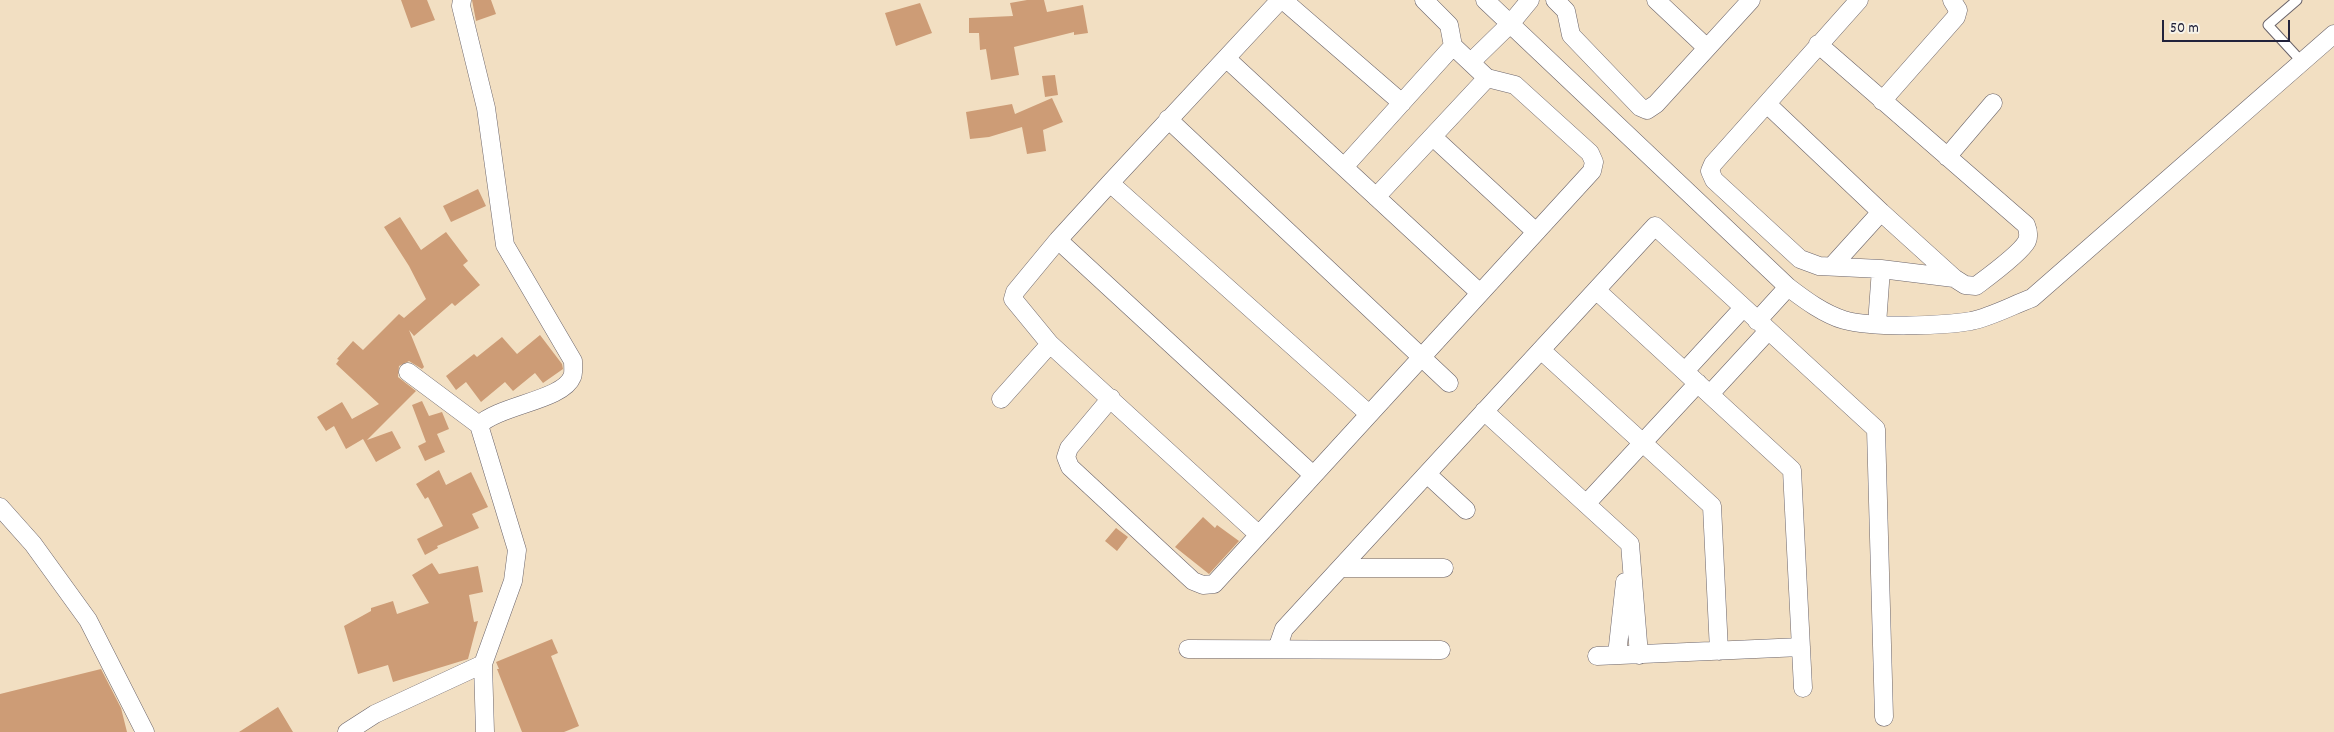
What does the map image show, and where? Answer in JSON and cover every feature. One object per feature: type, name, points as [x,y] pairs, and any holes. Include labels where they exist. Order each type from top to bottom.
[{"type":"street","points":[[462,0],[461,6],[486,108],[505,245],[573,361],[572,376],[561,391],[505,410],[486,419],[479,425]]},
{"type":"street","points":[[1258,534],[1050,344],[1013,299],[1015,292],[1110,182],[1282,0],[1402,103]]},
{"type":"street","points":[[1111,398],[1070,448],[1066,457],[1070,467],[1193,581],[1203,585],[1214,584],[1592,171],[1594,162],[1590,152],[1515,85],[1487,78],[1453,46],[1449,25],[1424,0]]},
{"type":"street","points":[[1485,0],[1788,287],[1808,302],[1844,320],[1877,324],[1921,325],[1972,320],[2032,298],[2334,34]]},
{"type":"street","points":[[1471,62],[1511,23],[1530,0]]},
{"type":"street","points":[[1656,0],[1707,48]]},
{"type":"street","points":[[1566,4],[1571,35],[1640,107],[1647,110],[1656,104],[1751,0]]},
{"type":"street","points":[[1859,0],[1713,164],[1710,171],[1714,180],[1800,259],[1819,266],[1833,265],[1881,269],[1954,278]]},
{"type":"street","points":[[1882,101],[1956,17],[1958,10],[1952,0]]},
{"type":"street","points":[[1767,104],[1881,212],[1954,278],[1965,285],[1976,286],[2001,267],[2027,240],[2028,232],[2026,225],[1818,44]]},
{"type":"street","points":[[1344,168],[1453,46]]},
{"type":"street","points":[[1227,59],[1480,293]]},
{"type":"street","points":[[1376,197],[1487,78]]},
{"type":"street","points":[[1947,157],[1993,103]]},
{"type":"street","points":[[1168,120],[1449,383]]},
{"type":"street","points":[[1433,137],[1536,232]]},
{"type":"street","points":[[1110,182],[1369,414]]},
{"type":"street","points":[[1833,265],[1881,212]]},
{"type":"street","points":[[1278,649],[1284,629],[1655,226],[1876,429],[1884,717]]},
{"type":"street","points":[[1058,240],[1313,475]]},
{"type":"street","points":[[1877,324],[1881,269]]},
{"type":"street","points":[[1586,504],[1698,383],[1763,326],[1788,287]]},
{"type":"street","points":[[1596,290],[1792,470],[1803,688]]},
{"type":"street","points":[[1698,383],[1743,308]]},
{"type":"street","points":[[1002,399],[1050,344]]},
{"type":"street","points":[[1541,350],[1712,506],[1719,651]]},
{"type":"street","points":[[408,372],[479,425],[517,550],[513,581],[483,664],[485,732]]},
{"type":"street","points":[[1484,411],[1630,544],[1639,654]]},
{"type":"street","points":[[1427,474],[1466,510]]},
{"type":"street","points":[[0,507],[33,544],[88,620],[145,732]]},
{"type":"street","points":[[1617,656],[1630,544]]},
{"type":"street","points":[[1340,568],[1444,568]]},
{"type":"street","points":[[1597,656],[1801,647]]},
{"type":"street","points":[[1188,649],[1441,650]]},
{"type":"street","points":[[347,732],[375,714],[483,664]]},
{"type":"lane","points":[[2296,0],[2268,25],[2302,62]]},
{"type":"building","points":[[401,0],[427,0],[435,20],[411,28]]},
{"type":"building","points":[[472,0],[491,0],[496,14],[476,21]]},
{"type":"building","points":[[1044,0],[1047,12],[1083,5],[1088,33],[1074,35],[1074,32],[1014,47],[1019,75],[991,80],[986,49],[980,50],[979,33],[969,33],[969,18],[1013,16],[1010,3]]},
{"type":"building","points":[[920,3],[932,33],[896,46],[885,13]]},
{"type":"building","points":[[1055,75],[1058,95],[1045,97],[1042,76]]},
{"type":"building","points":[[1052,98],[1063,122],[1043,130],[1046,151],[1027,154],[1022,127],[989,137],[970,139],[966,112],[1012,104],[1015,114]]},
{"type":"building","points":[[478,189],[486,206],[451,222],[443,206]]},
{"type":"building","points":[[400,217],[421,250],[446,232],[468,261],[463,265],[480,285],[455,306],[452,303],[414,336],[409,330],[424,367],[422,369],[409,361],[399,366],[398,377],[416,391],[367,440],[392,431],[401,448],[376,462],[363,439],[346,449],[334,426],[326,431],[317,417],[342,402],[352,419],[379,404],[336,364],[339,360],[337,359],[353,341],[363,350],[399,314],[404,318],[426,299],[409,266],[384,227]]},
{"type":"building","points":[[540,335],[562,364],[563,369],[543,383],[535,373],[513,391],[505,382],[481,402],[466,382],[456,390],[446,376],[474,354],[477,357],[502,337],[517,354]]},
{"type":"building","points":[[422,401],[429,416],[442,412],[449,429],[437,434],[445,452],[425,461],[418,446],[426,442],[412,405]]},
{"type":"building","points":[[439,470],[446,485],[471,472],[488,507],[472,514],[479,528],[437,546],[438,548],[425,555],[417,539],[443,526],[428,497],[425,499],[416,484]]},
{"type":"building","points":[[1203,517],[1215,528],[1217,525],[1239,541],[1209,574],[1175,547]]},
{"type":"building","points":[[1116,528],[1128,537],[1117,551],[1105,541]]},
{"type":"building","points":[[432,563],[439,574],[478,566],[483,592],[469,595],[474,622],[478,621],[468,659],[393,682],[388,665],[358,674],[344,626],[371,611],[371,608],[393,601],[397,614],[429,603],[412,575]]},
{"type":"building","points":[[552,639],[558,653],[551,656],[579,726],[564,732],[522,732],[496,662]]},
{"type":"building","points":[[101,669],[121,708],[127,732],[0,732],[0,694]]},
{"type":"building","points":[[278,707],[293,732],[239,732]]}]
